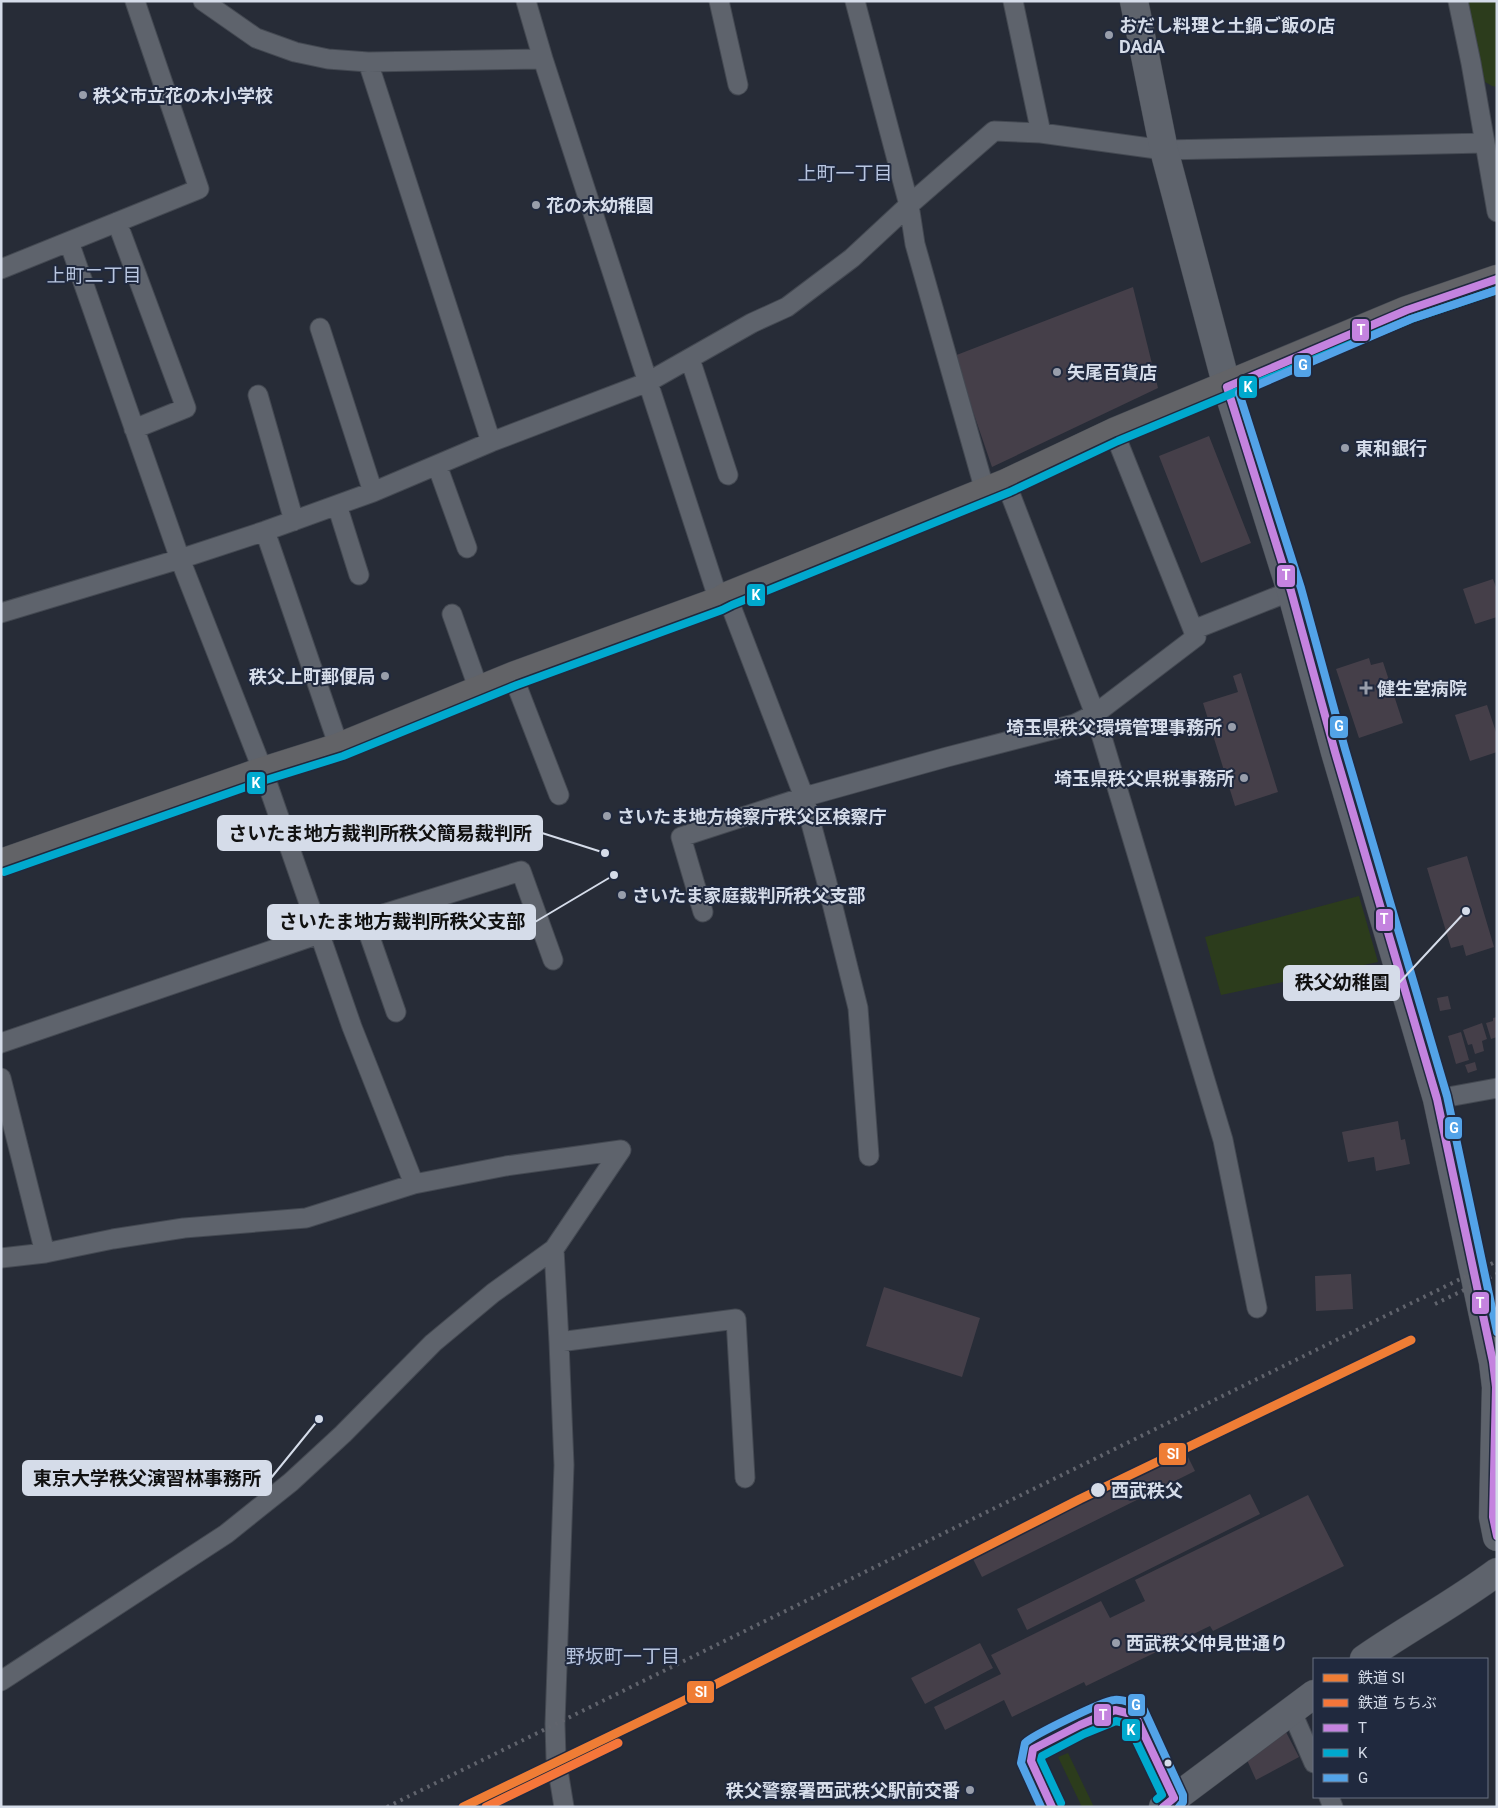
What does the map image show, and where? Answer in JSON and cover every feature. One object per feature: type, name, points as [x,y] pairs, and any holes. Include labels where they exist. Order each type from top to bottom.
[{"type":"main road","points":[[1,863],[263,771],[339,747],[514,676],[723,598],[995,487],[1114,432],[1407,310],[1497,279]]},
{"type":"street","points":[[1,269],[199,188],[135,1]]},
{"type":"street","points":[[202,1],[256,38],[295,52],[328,59],[368,62],[543,59]]},
{"type":"street","points":[[526,1],[648,382],[723,598],[804,797],[858,1008],[868,1156]]},
{"type":"street","points":[[719,1],[738,85]]},
{"type":"street","points":[[855,1],[909,205],[915,244],[995,487],[1095,714],[1224,1140],[1257,1308]]},
{"type":"street","points":[[1013,1],[1041,132]]},
{"type":"street","points":[[1134,1],[1164,150],[1227,386],[1291,591],[1335,752],[1437,1099],[1494,1370],[1496,1387],[1493,1498],[1497,1537]]},
{"type":"street","points":[[1458,1],[1497,212]]},
{"type":"street","points":[[368,62],[491,442]]},
{"type":"street","points":[[1,613],[180,559],[294,521],[373,492],[491,442],[648,382],[752,323],[787,307],[852,258],[909,205],[994,131],[1041,132],[1164,150],[1485,143]]},
{"type":"street","points":[[117,222],[186,408],[134,429]]},
{"type":"street","points":[[69,242],[180,559],[263,771],[352,1027],[414,1184]]},
{"type":"street","points":[[320,328],[373,492]]},
{"type":"street","points":[[690,358],[728,476]]},
{"type":"street","points":[[258,395],[294,521]]},
{"type":"street","points":[[703,912],[681,837],[804,797],[1075,724],[1095,714],[1196,637],[1114,432]]},
{"type":"street","points":[[436,466],[466,548]]},
{"type":"street","points":[[337,505],[359,575]]},
{"type":"street","points":[[265,531],[339,747]]},
{"type":"street","points":[[1193,630],[1291,591]]},
{"type":"street","points":[[452,614],[479,690]]},
{"type":"street","points":[[514,676],[559,795]]},
{"type":"street","points":[[1,1043],[319,934],[521,871],[553,960]]},
{"type":"street","points":[[364,920],[396,1012]]},
{"type":"street","points":[[1,1078],[45,1253]]},
{"type":"street","points":[[1437,1099],[1497,1088]]},
{"type":"street","points":[[1,1258],[45,1253],[113,1239],[184,1228],[306,1218],[414,1184],[506,1166],[621,1150],[554,1249],[493,1292],[433,1343],[343,1434],[291,1482],[226,1534],[1,1681]]},
{"type":"street","points":[[554,1249],[564,1465],[555,1724],[556,1758],[564,1807]]},
{"type":"street","points":[[559,1342],[736,1319],[745,1478]]},
{"type":"street","points":[[1366,1658],[1467,1594],[1497,1572]]},
{"type":"street","points":[[1163,1807],[1313,1695]]},
{"type":"street","points":[[1292,1710],[1313,1761]]},
{"type":"green space","points":[[1465,1],[1497,1],[1497,87],[1485,82]]},
{"type":"green space","points":[[1359,896],[1378,962],[1221,995],[1205,937]]},
{"type":"green space","points":[[1068,1753],[1094,1807],[1082,1807],[1058,1757]]},
{"type":"building","name":"矢尾百貨店","points":[[1133,287],[1158,388],[992,467],[954,356]]},
{"type":"building","points":[[1209,436],[1251,543],[1201,563],[1159,456]]},
{"type":"building","points":[[1493,579],[1497,590],[1497,617],[1475,624],[1463,589]]},
{"type":"building","points":[[1369,658],[1371,665],[1383,662],[1403,723],[1359,738],[1336,669]]},
{"type":"building","points":[[1241,673],[1278,792],[1235,806],[1203,703],[1238,692],[1233,676]]},
{"type":"building","points":[[1487,705],[1497,735],[1497,752],[1470,761],[1455,715]]},
{"type":"building","points":[[1467,856],[1494,947],[1466,956],[1463,945],[1451,948],[1427,868]]},
{"type":"building","points":[[1448,996],[1451,1009],[1440,1011],[1437,998]]},
{"type":"building","points":[[1497,1017],[1497,1037],[1491,1039],[1486,1023],[1493,1021],[1493,1018]]},
{"type":"building","points":[[1482,1023],[1487,1039],[1482,1041],[1484,1051],[1475,1054],[1472,1044],[1468,1045],[1463,1030]]},
{"type":"building","points":[[1461,1032],[1469,1060],[1456,1064],[1448,1036]]},
{"type":"building","points":[[1475,1062],[1477,1070],[1468,1073],[1465,1065]]},
{"type":"building","points":[[1398,1121],[1401,1140],[1405,1139],[1410,1164],[1376,1171],[1374,1157],[1348,1162],[1342,1132]]},
{"type":"building","points":[[1351,1274],[1353,1309],[1316,1311],[1315,1276]]},
{"type":"building","points":[[884,1287],[980,1318],[962,1377],[866,1346]]},
{"type":"building","points":[[1185,1451],[1195,1471],[982,1577],[972,1557]]},
{"type":"building","points":[[1250,1494],[1260,1514],[1027,1630],[1017,1609]]},
{"type":"building","points":[[1308,1495],[1344,1566],[1213,1631],[1210,1626],[1086,1686],[1084,1682],[1012,1717],[1004,1700],[945,1730],[934,1707],[1001,1674],[991,1655],[1101,1601],[1110,1618],[1145,1601],[1135,1580]]},
{"type":"building","points":[[980,1643],[993,1668],[925,1704],[911,1678]]},
{"type":"building","points":[[1286,1732],[1299,1757],[1256,1780],[1247,1760]]},
{"type":"railway","points":[[387,1807],[1497,1261]]},
{"type":"railway","points":[[1435,1304],[1497,1274]]},
{"type":"rail line","name":"SI","points":[[463,1807],[683,1701],[1080,1499],[1411,1340]]},
{"type":"rail line","name":"ちちぶ","points":[[486,1807],[618,1743]]},
{"type":"transit line","name":"T","points":[[1227,387],[1407,310],[1497,279]]},
{"type":"transit line","name":"K","points":[[4,872],[266,780],[343,756],[517,685],[722,610],[1010,492],[1118,441],[1411,319],[1497,290]]},
{"type":"transit line","name":"G","points":[[1497,290],[1411,319],[1239,393],[1301,588],[1345,749],[1447,1096],[1497,1332]]},
{"type":"transit line","name":"T","points":[[1227,387],[1291,591],[1335,752],[1437,1099],[1493,1362],[1496,1387],[1493,1517],[1497,1536]]},
{"type":"transit line","name":"G","points":[[1041,1807],[1021,1763],[1025,1743],[1083,1712],[1114,1700],[1125,1701],[1144,1710],[1183,1795],[1183,1802],[1179,1807]]},
{"type":"transit line","name":"T","points":[[1052,1807],[1031,1761],[1033,1749],[1115,1710],[1135,1715],[1174,1798],[1163,1807]]},
{"type":"transit line","name":"K","points":[[1061,1803],[1041,1760],[1042,1756],[1084,1734],[1116,1721],[1128,1724],[1162,1795],[1157,1799]]},
{"type":"place","name":"おだし料理と土鍋ご飯の店 DAdA","points":[[1109,35]]},
{"type":"place","name":"秩父市立花の木小学校","points":[[83,95]]},
{"type":"place","name":"花の木幼稚園","points":[[536,205]]},
{"type":"place","name":"矢尾百貨店","points":[[1057,372]]},
{"type":"place","name":"東和銀行","points":[[1345,448]]},
{"type":"place","name":"秩父上町郵便局","points":[[385,676]]},
{"type":"place","name":"健生堂病院","points":[[1366,688]]},
{"type":"place","name":"埼玉県秩父環境管理事務所","points":[[1232,727]]},
{"type":"place","name":"埼玉県秩父県税事務所","points":[[1244,778]]},
{"type":"place","name":"さいたま地方検察庁秩父区検察庁","points":[[607,816]]},
{"type":"place","name":"さいたま地方裁判所秩父簡易裁判所","points":[[605,853]]},
{"type":"place","name":"さいたま地方裁判所秩父支部","points":[[614,875]]},
{"type":"place","name":"さいたま家庭裁判所秩父支部","points":[[622,895]]},
{"type":"place","name":"秩父幼稚園","points":[[1466,911]]},
{"type":"place","name":"東京大学秩父演習林事務所","points":[[319,1419]]},
{"type":"place","name":"西武秩父","points":[[1098,1490]]},
{"type":"place","name":"西武秩父仲見世通り","points":[[1116,1643]]},
{"type":"place","name":"秩父警察署西武秩父駅前交番","points":[[970,1790]]},
{"type":"district","name":"上町一丁目","points":[[845,173]]},
{"type":"district","name":"上町二丁目","points":[[94,275]]},
{"type":"district","name":"野坂町一丁目","points":[[623,1656]]}]
